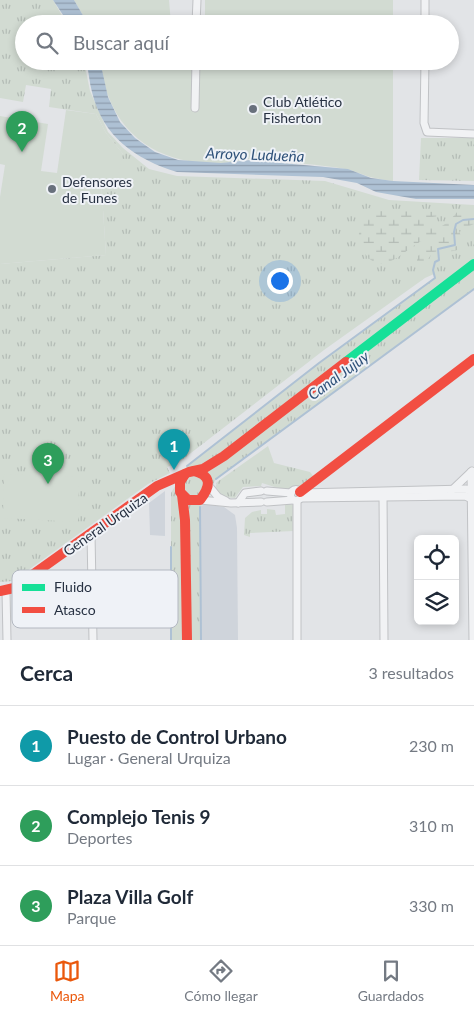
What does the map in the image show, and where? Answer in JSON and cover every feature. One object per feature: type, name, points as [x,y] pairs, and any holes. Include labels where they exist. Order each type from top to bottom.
[{"type":"main road","name":"General Urquiza","points":[[40,570],[159,486],[203,469],[224,456],[474,264]]},
{"type":"main road","points":[[297,496],[474,359]]},
{"type":"main road","name":"General Urquiza","points":[[208,484],[214,468],[224,456]]},
{"type":"main road","points":[[185,528],[189,512],[198,500],[206,494],[208,484],[203,474],[190,473],[180,482],[185,528],[187,640]]},
{"type":"main road","name":"General Urquiza","points":[[159,486],[168,485],[181,494]]},
{"type":"main road","points":[[181,494],[188,500],[198,500]]},
{"type":"street","points":[[196,15],[197,0]]},
{"type":"street","points":[[425,0],[425,15]]},
{"type":"street","points":[[195,108],[196,70]]},
{"type":"street","points":[[424,70],[424,123],[427,132],[474,134]]},
{"type":"street","points":[[450,492],[472,471]]},
{"type":"street","points":[[472,471],[473,640]]},
{"type":"street","points":[[208,484],[218,497],[234,503]]},
{"type":"street","points":[[234,503],[245,492],[264,491],[297,496]]},
{"type":"street","points":[[275,500],[276,492]]},
{"type":"street","points":[[198,500],[234,503],[264,502],[297,496],[383,493],[450,492],[473,495]]},
{"type":"street","points":[[383,493],[384,640]]},
{"type":"street","points":[[297,496],[297,640]]},
{"type":"street","points":[[91,534],[92,570]]},
{"type":"street","points":[[3,591],[7,640]]},
{"type":"shaded area","points":[[165,491],[165,536],[150,535],[149,503]]},
{"type":"shaded area","points":[[206,504],[224,507],[235,515],[237,528],[238,640],[198,640],[196,508]]},
{"type":"green space","points":[[0,0],[53,0],[62,15],[15,15],[15,70],[86,70],[90,91],[108,132],[123,148],[149,169],[177,176],[325,181],[389,200],[474,205],[474,289],[216,479],[200,508],[201,640],[171,640],[171,628],[178,628],[178,570],[171,570],[171,493],[187,466],[319,363],[434,278],[434,274],[425,278],[324,350],[178,463],[167,467],[170,473],[148,484],[28,570],[12,570],[12,581],[0,582],[0,264],[106,255],[101,179],[123,154],[106,133],[96,114],[49,107],[51,89],[26,85],[23,102],[0,98]]},
{"type":"green space","points":[[74,0],[169,0],[170,15],[83,15]]},
{"type":"green space","points":[[205,0],[393,0],[393,15],[205,15]]},
{"type":"green space","name":"Club Atlético Fisherton","points":[[102,70],[393,70],[393,181],[370,177],[348,170],[314,165],[258,159],[226,163],[203,163],[169,156],[140,140],[128,129],[117,115],[105,85]]},
{"type":"green space","name":"Defensores de Funes","points":[[66,110],[96,114],[106,133],[123,154],[116,182],[101,180],[106,255],[0,264],[0,197],[5,165],[0,164],[0,116],[48,124],[41,171],[57,173]]},
{"type":"green space","points":[[421,138],[474,138],[474,181],[419,180]]},
{"type":"green space","points":[[368,208],[387,211],[442,212],[446,215],[432,217],[429,222],[432,227],[440,227],[458,211],[474,212],[474,224],[459,230],[463,244],[460,248],[454,251],[433,252],[422,268],[417,266],[417,257],[430,243],[431,238],[423,240],[390,261],[374,262],[362,249],[359,239],[364,211]]},
{"type":"green space","points":[[268,446],[274,463],[310,472],[314,477],[302,487],[292,487],[287,491],[262,483],[261,486],[243,487],[235,498],[221,497],[215,489],[217,482]]},
{"type":"green space","points":[[4,474],[79,477],[78,522],[3,518]]},
{"type":"green space","points":[[285,503],[294,505],[294,531],[250,533],[250,537],[244,535],[245,518],[252,512],[261,510],[261,514],[267,514],[267,509],[275,510],[276,515],[285,514]]},
{"type":"water","points":[[53,0],[74,0],[83,15],[63,15]]},
{"type":"water","name":"Arroyo Ludueña","points":[[88,70],[102,70],[108,97],[120,122],[135,138],[155,152],[178,160],[221,163],[261,159],[281,163],[348,169],[371,178],[393,181],[474,185],[474,199],[416,199],[376,192],[357,183],[323,177],[177,172],[148,160],[123,144],[104,122],[92,92]]},
{"type":"waterway","points":[[187,466],[319,363],[435,278],[433,270],[435,262],[439,260],[438,249],[455,245],[454,232],[456,224],[463,220],[474,219]]},
{"type":"waterway","name":"Canal Jujuy","points":[[216,479],[474,289]]},
{"type":"waterway","name":"Canal Jujuy","points":[[200,507],[201,640]]},
{"type":"waterway","points":[[171,547],[171,570]]},
{"type":"waterway","points":[[171,628],[171,640]]},
{"type":"traffic: fast","points":[[346,362],[474,264]]},
{"type":"traffic: jam","points":[[300,492],[474,359]]},
{"type":"traffic: jam","points":[[39,570],[157,486],[189,472],[203,469],[224,456],[346,362]]},
{"type":"traffic: jam","points":[[185,474],[180,482],[180,492],[188,500],[200,500],[206,491],[208,483],[204,476],[194,471]]},
{"type":"traffic: jam","points":[[182,495],[185,520],[187,640]]},
{"type":"traffic: jam","points":[[0,591],[12,588]]},
{"type":"place","name":"Club Atlético Fisherton","points":[[253,109]]},
{"type":"place","name":"Complejo Tenis 9","points":[[22,152]]},
{"type":"place","name":"Defensores de Funes","points":[[52,189]]},
{"type":"place","name":"Puesto de Control Urbano","points":[[174,470]]},
{"type":"place","name":"Plaza Villa Golf","points":[[48,484]]}]
